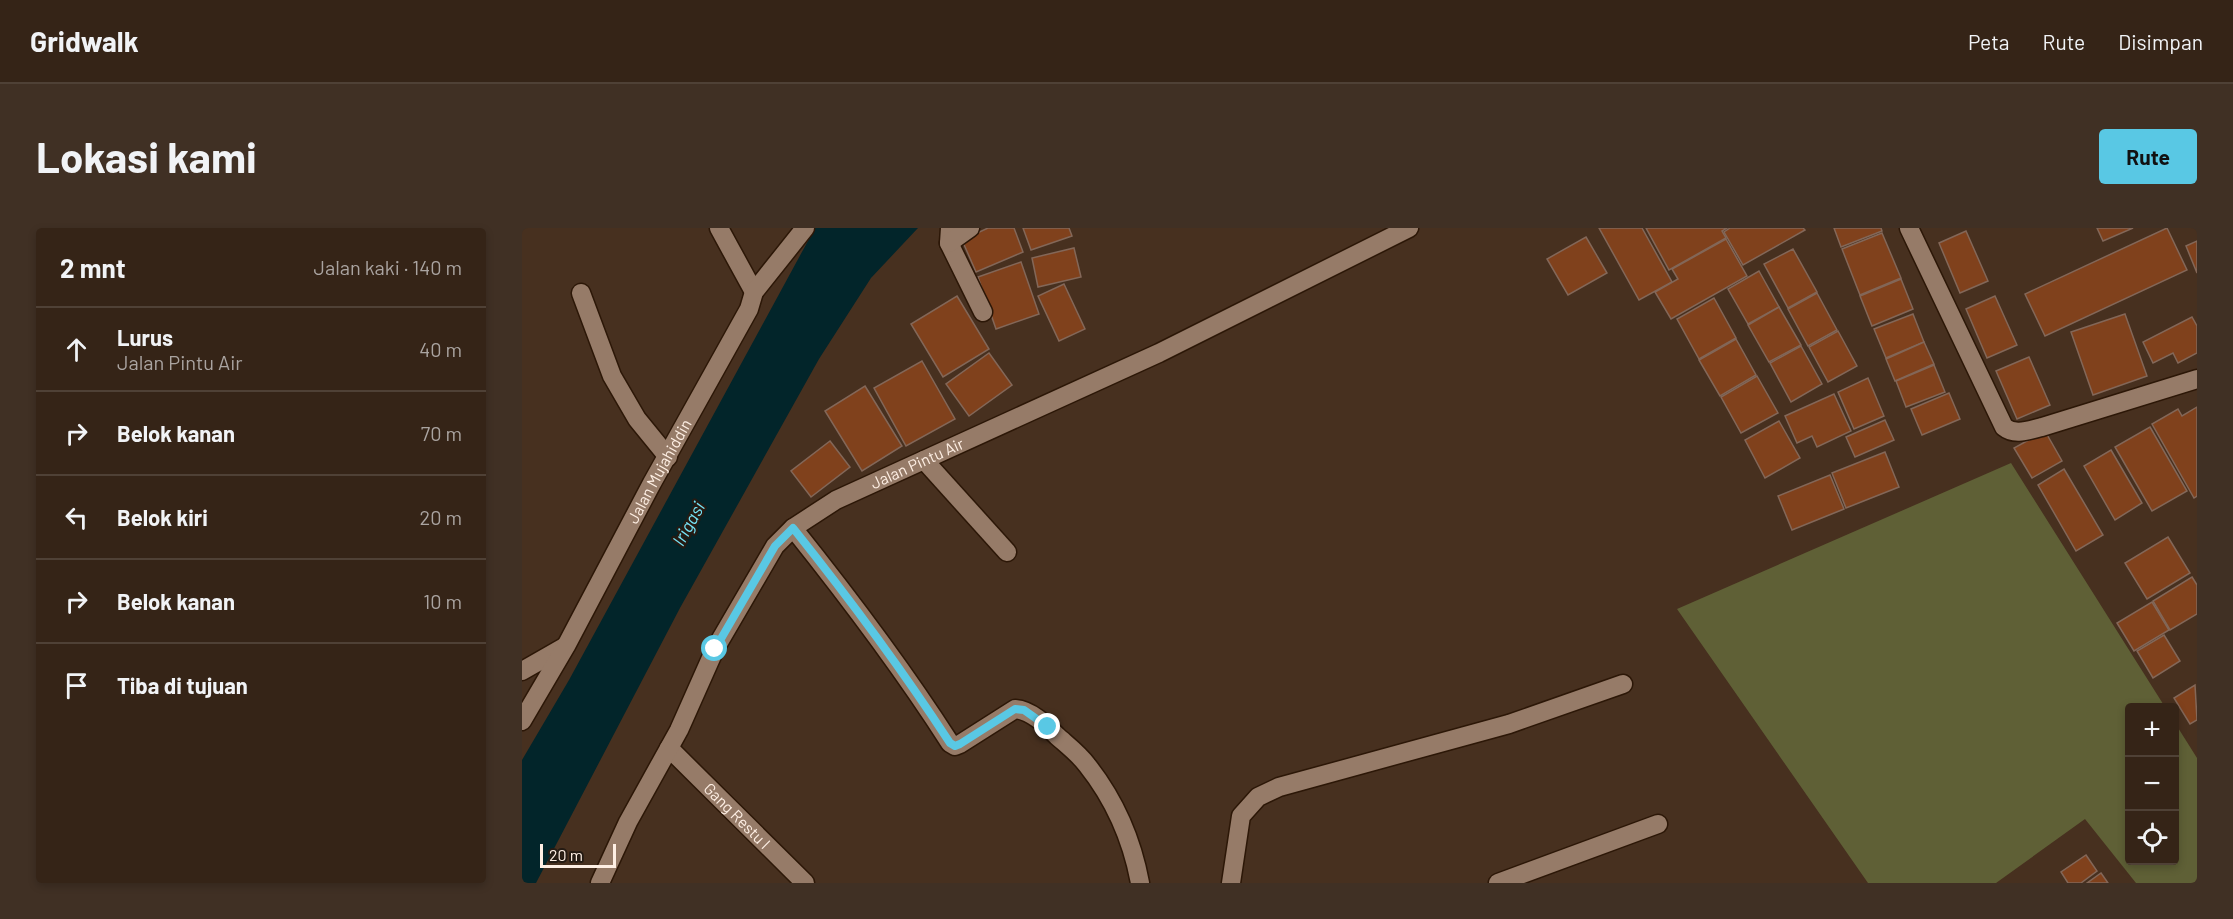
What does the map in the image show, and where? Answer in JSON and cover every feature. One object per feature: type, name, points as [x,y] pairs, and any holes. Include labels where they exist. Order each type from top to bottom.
[{"type":"street","points":[[718,228],[754,292]]},
{"type":"street","name":"Jalan Mujahiddin","points":[[522,722],[566,646],[652,483],[749,309],[754,292],[805,228]]},
{"type":"street","points":[[970,228],[949,235],[983,312]]},
{"type":"street","name":"Jalan Pintu Air","points":[[600,883],[628,822],[669,748],[715,649],[775,546],[793,528],[836,500],[1159,353],[1409,228]]},
{"type":"street","points":[[1910,228],[2004,427],[2010,431],[2019,432],[2042,427],[2197,379]]},
{"type":"street","points":[[581,292],[612,376],[637,419],[668,457]]},
{"type":"street","points":[[924,460],[1007,552]]},
{"type":"street","points":[[793,528],[875,633],[950,743],[955,746],[960,744],[1015,709],[1024,710],[1048,727],[1086,763],[1107,792],[1125,829],[1140,883]]},
{"type":"street","points":[[522,672],[566,646]]},
{"type":"street","points":[[1231,883],[1241,816],[1258,797],[1280,787],[1509,724],[1623,684]]},
{"type":"street","name":"Gang Restu I","points":[[669,748],[805,883]]},
{"type":"street","points":[[1498,883],[1658,824]]},
{"type":"green space","points":[[2011,463],[2162,703],[2125,703],[2125,865],[2179,865],[2179,729],[2197,758],[2197,883],[2136,883],[2085,819],[1996,883],[1868,883],[1677,609]]},
{"type":"water","name":"Irigasi","points":[[815,228],[918,228],[871,278],[819,359],[680,608],[536,883],[522,883],[522,760],[569,680]]},
{"type":"building","points":[[988,228],[1014,228],[1023,252],[976,272],[962,240]]},
{"type":"building","points":[[1023,228],[1069,228],[1072,236],[1031,250]]},
{"type":"building","points":[[1599,228],[1642,228],[1672,282],[1639,300]]},
{"type":"building","points":[[1646,228],[1727,228],[1722,231],[1726,238],[1669,270]]},
{"type":"building","points":[[1730,228],[1803,228],[1805,230],[1743,265],[1724,232]]},
{"type":"building","points":[[1834,228],[1881,228],[1882,231],[1841,247]]},
{"type":"building","points":[[2097,228],[2133,228],[2103,241]]},
{"type":"building","points":[[2167,228],[2187,270],[2045,336],[2025,294]]},
{"type":"building","points":[[1966,231],[1988,281],[1960,293],[1939,243]]},
{"type":"building","points":[[1882,233],[1901,278],[1860,295],[1842,249]]},
{"type":"building","points":[[1586,237],[1607,273],[1568,295],[1547,259]]},
{"type":"building","points":[[1726,239],[1747,276],[1671,319],[1655,292],[1678,279],[1672,269]]},
{"type":"building","points":[[2197,241],[2197,273],[2186,246]]},
{"type":"building","points":[[1074,248],[1081,277],[1038,287],[1032,258]]},
{"type":"building","points":[[1793,249],[1817,292],[1788,308],[1764,264]]},
{"type":"building","points":[[1021,262],[1039,314],[996,329],[978,277]]},
{"type":"building","points":[[1759,271],[1779,307],[1748,324],[1728,289]]},
{"type":"building","points":[[1901,279],[1913,309],[1872,326],[1860,296]]},
{"type":"building","points":[[1064,284],[1085,329],[1059,341],[1038,296]]},
{"type":"building","points":[[1817,293],[1837,330],[1808,346],[1788,309]]},
{"type":"building","points":[[957,296],[989,349],[943,377],[911,324]]},
{"type":"building","points":[[1995,296],[2017,345],[1987,358],[1966,309]]},
{"type":"building","points":[[1714,298],[1736,338],[1699,359],[1677,319]]},
{"type":"building","points":[[1779,307],[1801,345],[1769,362],[1748,325]]},
{"type":"building","points":[[1913,314],[1924,342],[1886,358],[1874,329]]},
{"type":"building","points":[[2125,314],[2147,376],[2093,395],[2071,332]]},
{"type":"building","points":[[2192,317],[2197,326],[2197,353],[2178,363],[2173,353],[2153,363],[2143,342]]},
{"type":"building","points":[[1838,331],[1857,366],[1828,382],[1809,347]]},
{"type":"building","points":[[1736,339],[1756,375],[1720,396],[1699,360]]},
{"type":"building","points":[[1924,342],[1934,364],[1895,381],[1886,359]]},
{"type":"building","points":[[1801,346],[1822,384],[1791,402],[1770,363]]},
{"type":"building","points":[[989,353],[1012,385],[969,416],[946,384]]},
{"type":"building","points":[[2029,357],[2050,405],[2017,419],[1996,371]]},
{"type":"building","points":[[922,361],[955,419],[906,446],[874,388]]},
{"type":"building","points":[[1934,365],[1945,392],[1906,407],[1896,381]]},
{"type":"building","points":[[1757,376],[1778,413],[1741,433],[1721,397]]},
{"type":"building","points":[[1868,378],[1884,416],[1854,429],[1838,392]]},
{"type":"building","points":[[865,386],[902,446],[862,471],[825,411]]},
{"type":"building","points":[[1949,393],[1960,419],[1922,435],[1911,409]]},
{"type":"building","points":[[1834,394],[1851,431],[1817,447],[1812,436],[1797,443],[1785,416]]},
{"type":"building","points":[[2197,407],[2197,496],[2194,498],[2152,424],[2178,409],[2182,416]]},
{"type":"building","points":[[1885,420],[1894,440],[1855,457],[1846,437]]},
{"type":"building","points":[[1779,421],[1800,458],[1765,478],[1745,440]]},
{"type":"building","points":[[2150,427],[2187,491],[2152,511],[2115,447]]},
{"type":"building","points":[[2045,431],[2062,461],[2032,478],[2014,448]]},
{"type":"building","points":[[830,441],[850,467],[811,497],[791,471]]},
{"type":"building","points":[[2111,450],[2142,503],[2115,520],[2084,466]]},
{"type":"building","points":[[1885,452],[1899,487],[1846,508],[1832,473]]},
{"type":"building","points":[[2064,469],[2103,535],[2076,551],[2038,485]]},
{"type":"building","points":[[1830,475],[1844,509],[1792,530],[1778,496]]},
{"type":"building","points":[[2168,537],[2190,573],[2147,599],[2125,563]]},
{"type":"building","points":[[2192,577],[2197,585],[2197,614],[2170,630],[2153,601]]},
{"type":"building","points":[[2152,602],[2169,630],[2134,651],[2117,623]]},
{"type":"building","points":[[2164,635],[2180,661],[2153,678],[2137,651]]},
{"type":"building","points":[[2195,685],[2197,720],[2190,724],[2174,698]]},
{"type":"building","points":[[2086,855],[2097,871],[2081,883],[2068,883],[2061,872]]},
{"type":"building","points":[[2101,873],[2108,883],[2087,883]]},
{"type":"route","points":[[715,649],[775,546],[793,528],[849,598],[907,677],[950,743],[955,746],[960,744],[1015,709],[1024,710],[1048,727]]}]
